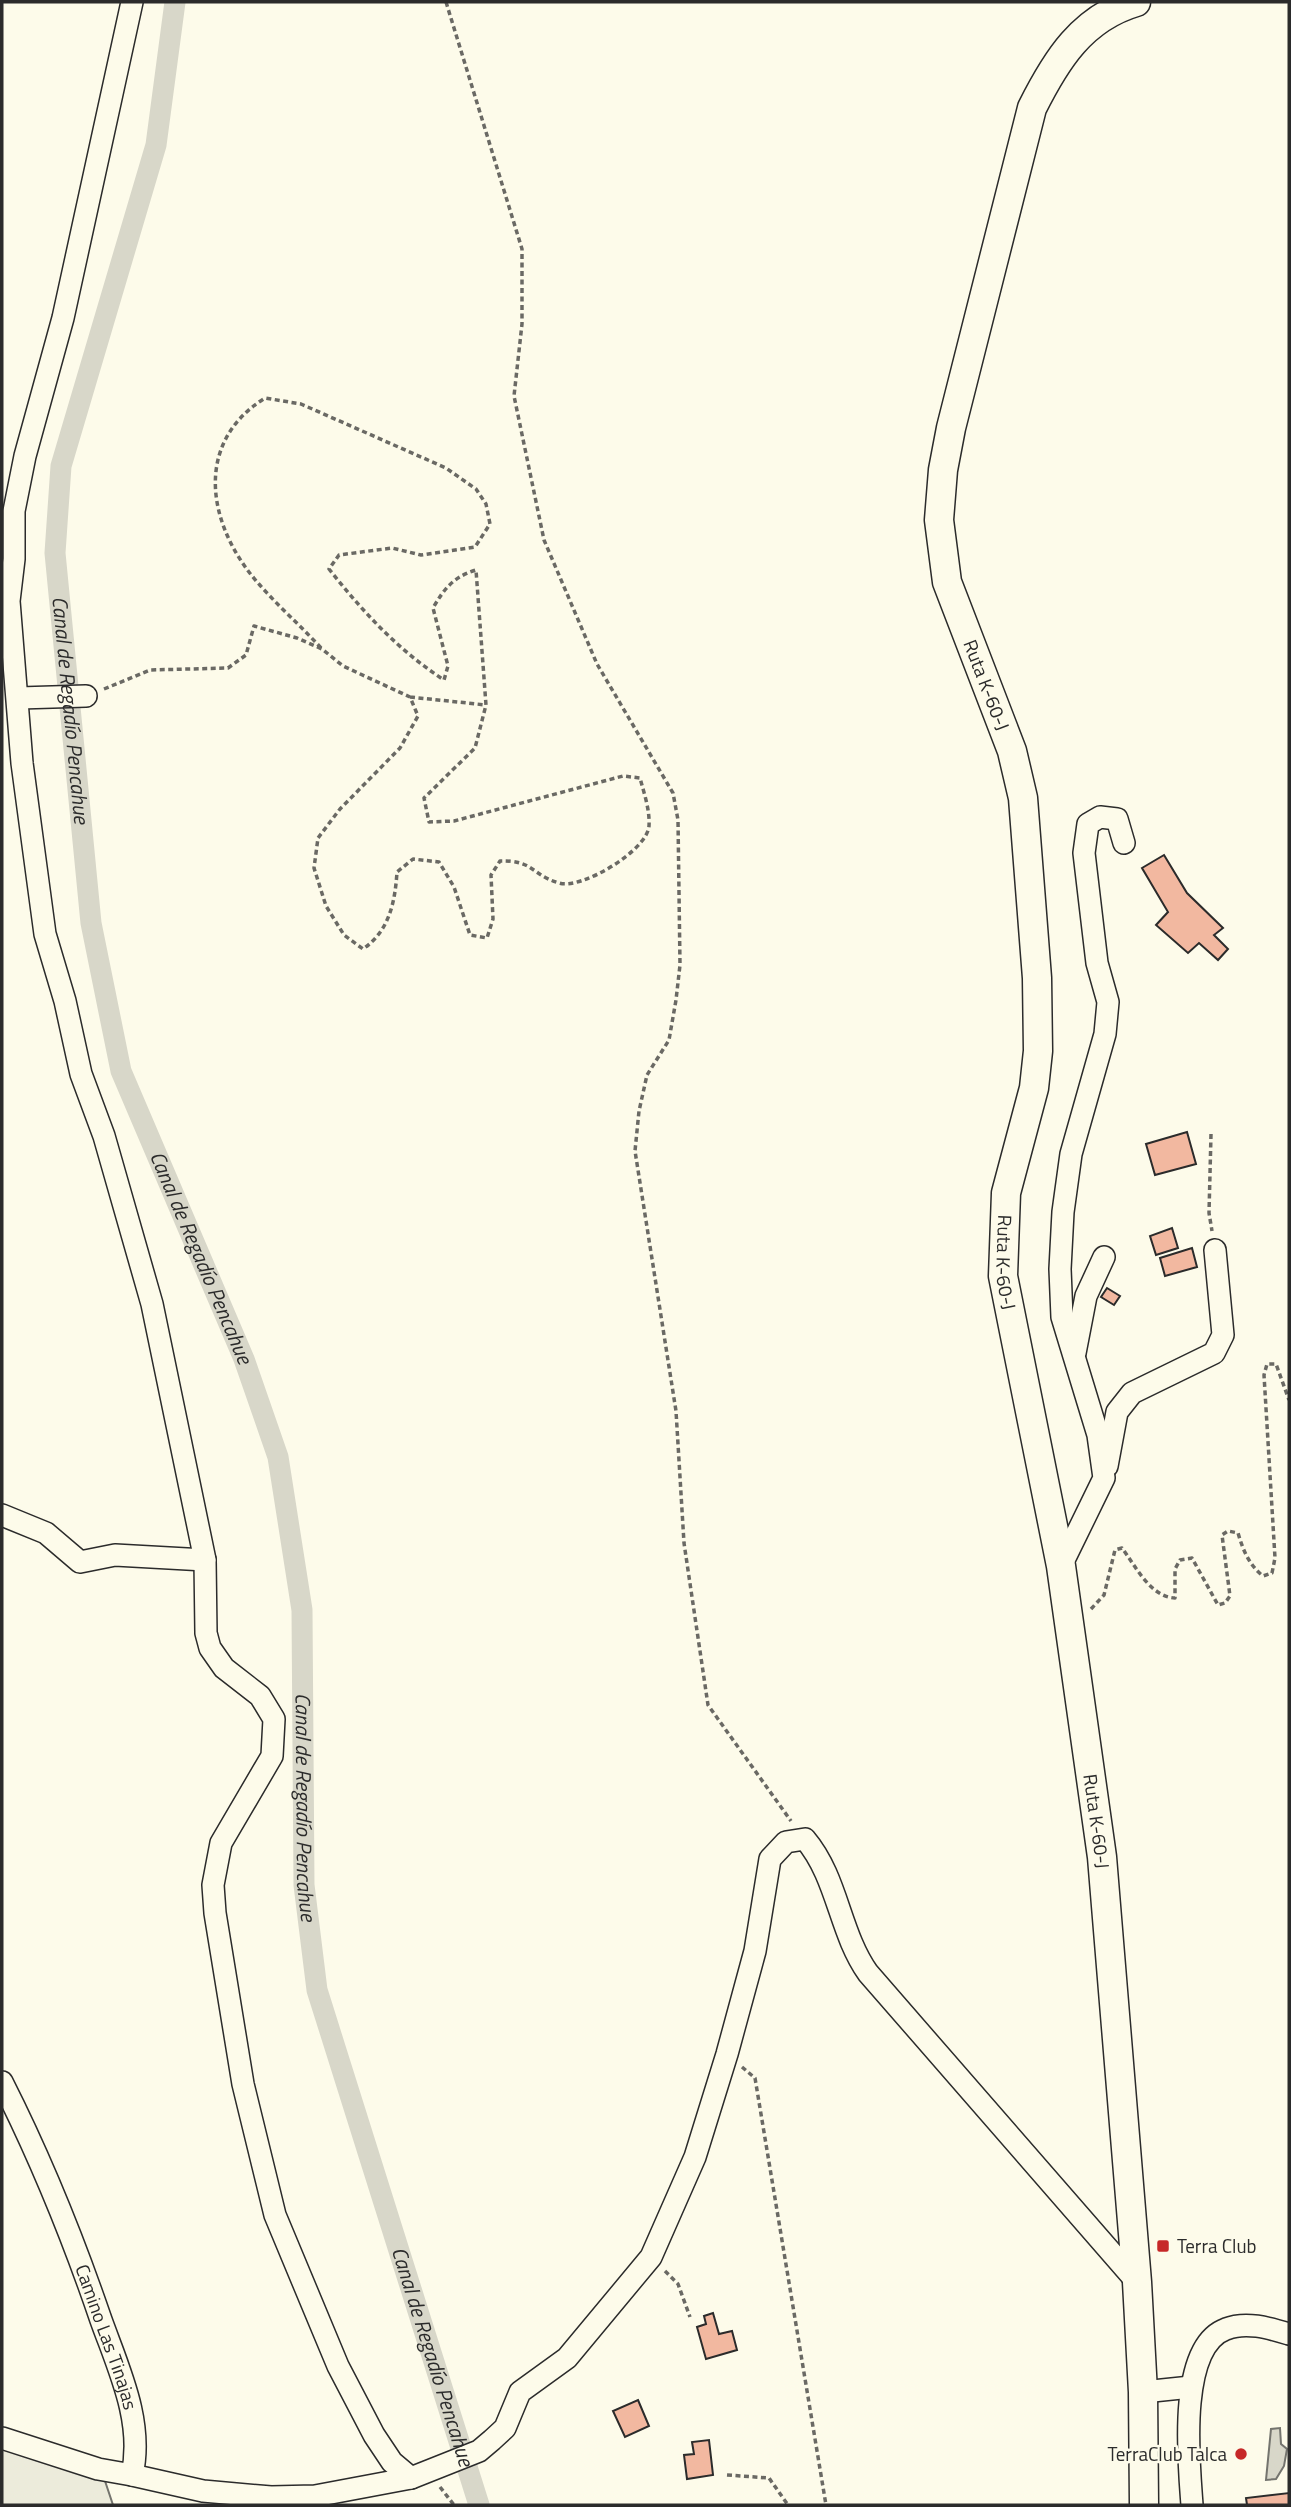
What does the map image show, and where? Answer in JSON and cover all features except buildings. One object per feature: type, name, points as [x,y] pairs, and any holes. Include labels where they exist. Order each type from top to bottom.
[{"type":"main road","name":"Ruta K-60-J","points":[[1136,2],[1120,7],[1083,31],[1053,65],[1032,108],[951,428],[943,470],[939,520],[947,582],[1012,751],[1023,798],[1037,978],[1038,1051],[1034,1088],[1006,1193],[1003,1276],[1061,1566],[1102,1857],[1137,2282],[1143,2392],[1144,2505]]},
{"type":"street","points":[[132,2],[64,318],[25,456],[14,511],[15,559],[9,601],[19,698],[22,763],[45,934],[65,1001],[81,1074],[104,1136],[152,1304],[205,1560],[206,1633],[210,1648],[229,1673],[260,1696],[270,1710],[274,1727],[272,1756],[221,1843],[213,1885],[215,1913],[243,2084],[275,2215],[338,2366],[374,2435],[392,2462],[411,2478]]},
{"type":"street","points":[[19,698],[86,696]]},
{"type":"street","points":[[1104,1478],[1098,1435],[1062,1317],[1060,1269],[1063,1212],[1071,1154],[1105,1034],[1108,1002],[1097,963],[1084,853],[1088,824],[1100,817],[1116,819],[1124,843]]},
{"type":"street","points":[[1061,1566],[1104,1478],[1117,1412],[1132,1393],[1214,1353],[1223,1335],[1215,1250]]},
{"type":"street","points":[[1074,1359],[1086,1296],[1104,1257]]},
{"type":"street","points":[[2,1515],[46,1533],[80,1562],[115,1555],[205,1560]]},
{"type":"street","points":[[2,2438],[98,2469],[203,2491],[271,2497],[315,2496],[411,2478],[479,2451],[505,2428],[520,2392],[567,2358],[651,2257],[695,2157],[727,2054],[755,1951],[770,1859],[786,1842],[805,1839],[817,1853],[827,1874],[854,1952],[868,1973],[1137,2282]]},
{"type":"street","name":"Camino Las Tinajas","points":[[2,2082],[67,2220],[130,2402],[137,2452],[132,2475]]},
{"type":"street","points":[[1269,2328],[1289,2321]]},
{"type":"street","points":[[1192,2505],[1191,2387],[1202,2354],[1224,2329],[1243,2326],[1269,2328],[1289,2334]]},
{"type":"street","points":[[1143,2392],[1191,2387]]},
{"type":"path","points":[[446,2],[522,249],[522,324],[514,396],[544,540],[597,664],[673,793],[678,820],[678,988],[669,1040],[648,1075],[639,1111],[635,1152],[676,1411],[684,1543],[708,1705],[805,1839]]},
{"type":"path","points":[[410,697],[418,716],[400,748],[340,809],[317,838],[314,868],[326,906],[344,935],[363,949],[377,939],[396,893],[397,872],[413,859],[439,862],[454,887],[470,935],[487,938],[493,919],[491,875],[500,861],[520,860],[562,884],[585,878],[615,864],[640,846],[649,828],[640,778],[623,776],[454,821],[429,822],[424,799],[475,748],[486,705],[476,570],[460,575],[445,587],[433,608],[448,666],[444,680],[409,656],[380,630],[329,569],[339,555],[363,550],[392,548],[421,555],[475,547],[490,524],[486,504],[477,489],[415,452],[301,404],[265,398],[245,410],[228,430],[215,463],[216,502],[229,538],[257,582],[322,649],[343,666],[410,697],[486,705]]},
{"type":"path","points":[[86,696],[150,670],[228,668],[246,655],[254,626],[297,638],[322,649]]},
{"type":"path","points":[[1211,1134],[1209,1213],[1215,1250]]},
{"type":"path","points":[[1070,1631],[1104,1595],[1115,1550],[1122,1548],[1153,1590],[1166,1598],[1175,1598],[1175,1569],[1180,1560],[1192,1558],[1218,1605],[1225,1603],[1230,1596],[1222,1535],[1228,1531],[1238,1533],[1255,1570],[1263,1576],[1272,1573],[1275,1558],[1264,1375],[1267,1364],[1276,1364],[1289,1400]]},
{"type":"path","points":[[727,2054],[755,2078],[826,2505]]},
{"type":"path","points":[[651,2257],[678,2284],[690,2317]]},
{"type":"path","points":[[727,2474],[769,2478],[788,2505]]},
{"type":"shaded area","points":[[1280,2428],[1281,2444],[1287,2449],[1284,2466],[1276,2479],[1266,2480],[1271,2429]]},
{"type":"shaded area","points":[[2,2448],[103,2475],[113,2505],[2,2505]]},
{"type":"waterway","name":"Canal de Regadío Pencahue","points":[[175,2],[156,145],[61,466],[55,553],[91,923],[121,1071],[244,1359],[278,1457],[302,1610],[304,1885],[317,1990],[479,2505]]},
{"type":"place","name":"Terra Club","points":[[1163,2246]]},
{"type":"place","name":"TerraClub Talca","points":[[1241,2454]]}]
